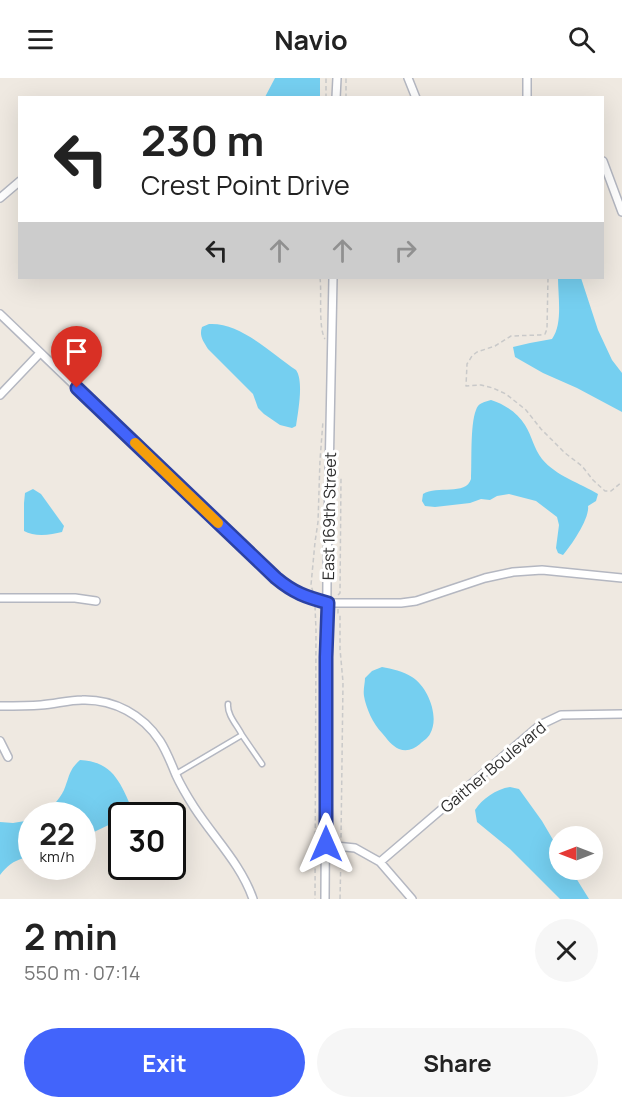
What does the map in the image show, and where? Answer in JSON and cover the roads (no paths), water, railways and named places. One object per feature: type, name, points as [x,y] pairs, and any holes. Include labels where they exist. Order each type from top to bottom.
[{"type":"street","points":[[336,96],[337,78]]},
{"type":"street","points":[[408,78],[415,96]]},
{"type":"street","points":[[527,78],[527,96]]},
{"type":"street","points":[[604,164],[622,212]]},
{"type":"street","points":[[0,198],[18,183]]},
{"type":"street","name":"East 169th Street","points":[[325,899],[326,657],[333,279]]},
{"type":"street","points":[[0,314],[276,578],[286,587],[307,598],[328,603],[401,603],[416,601],[485,578],[513,572],[542,570],[622,578]]},
{"type":"street","points":[[0,395],[40,353]]},
{"type":"street","points":[[0,598],[96,600]]},
{"type":"street","points":[[0,706],[96,700],[112,704],[137,717],[154,733],[203,821],[245,878],[253,899]]},
{"type":"street","name":"Gaither Boulevard","points":[[381,862],[540,725],[561,715],[622,714]]},
{"type":"street","points":[[0,741],[8,757]]},
{"type":"street","points":[[326,844],[355,848],[381,862],[412,899]]},
{"type":"lane","points":[[228,704],[230,715],[262,764]]},
{"type":"lane","points":[[176,774],[242,735]]},
{"type":"water","points":[[275,78],[320,78],[320,96],[266,96]]},
{"type":"water","points":[[558,279],[581,279],[598,330],[612,360],[622,373],[622,412],[515,357],[513,347],[552,339],[558,326]]},
{"type":"water","points":[[209,324],[221,325],[244,333],[296,370],[300,389],[296,426],[292,428],[280,425],[258,408],[253,394],[208,349],[201,336],[201,330]]},
{"type":"water","points":[[491,400],[506,407],[519,417],[539,455],[548,465],[561,475],[598,494],[596,501],[588,506],[583,524],[563,555],[558,553],[556,548],[559,525],[557,517],[536,501],[509,494],[490,500],[481,499],[470,503],[435,507],[425,506],[422,501],[423,494],[429,491],[457,489],[468,484],[471,479],[474,417],[478,406]]},
{"type":"water","points":[[33,489],[41,494],[64,526],[62,532],[38,535],[24,531],[25,493]]},
{"type":"water","points":[[382,667],[412,677],[423,688],[431,703],[434,719],[430,734],[410,750],[399,749],[390,742],[370,716],[366,706],[365,678],[372,671]]},
{"type":"water","points":[[80,760],[92,762],[109,770],[120,784],[129,802],[108,802],[108,825],[96,831],[96,802],[56,802]]},
{"type":"water","points":[[505,788],[519,789],[549,833],[549,880],[577,880],[589,899],[560,899],[510,849],[477,822],[475,810],[481,802]]},
{"type":"water","points":[[0,822],[18,822],[18,860],[10,864],[0,875]]}]
